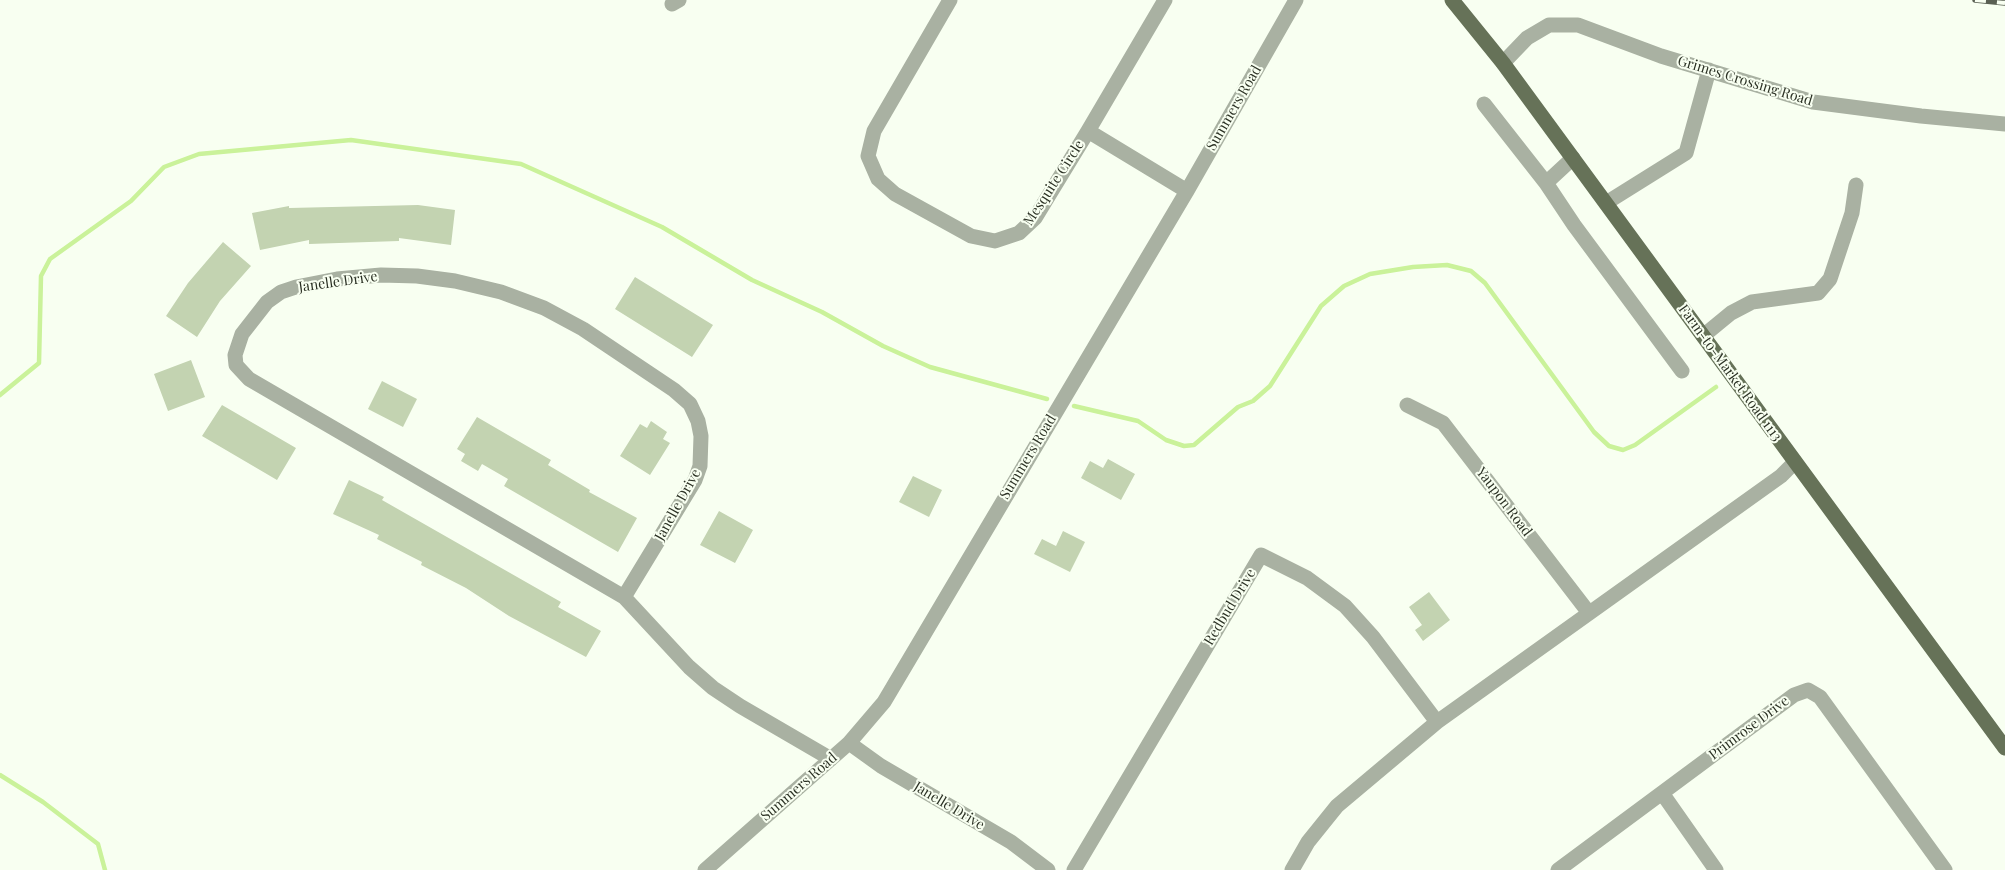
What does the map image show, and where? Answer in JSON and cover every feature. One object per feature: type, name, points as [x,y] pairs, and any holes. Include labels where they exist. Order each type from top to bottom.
[{"type":"main road","name":"Farm-to-Market Road 1113","points":[[1452,0],[1503,63],[2005,748]]},
{"type":"street","name":"Mesquite Circle","points":[[950,0],[874,130],[868,146],[868,156],[872,168],[886,188],[971,236],[994,241],[1019,233],[1035,218],[1088,132],[1164,0]]},
{"type":"street","name":"Summers Road","points":[[705,870],[849,743],[884,702],[1187,191],[1296,0]]},
{"type":"street","name":"Grimes Crossing Road","points":[[1503,63],[1527,38],[1549,25],[1578,25],[1661,56],[1813,102],[1921,116],[2005,124]]},
{"type":"street","points":[[1606,203],[1686,153],[1709,70]]},
{"type":"street","points":[[1484,104],[1546,183],[1574,225],[1682,371]]},
{"type":"street","points":[[1088,132],[1187,191]]},
{"type":"street","points":[[1546,183],[1573,158]]},
{"type":"street","points":[[1703,336],[1731,313],[1752,302],[1818,293],[1830,279],[1852,213],[1856,185]]},
{"type":"street","name":"Janelle Drive","points":[[624,597],[695,480],[700,466],[701,436],[698,421],[690,404],[674,390],[583,329],[544,308],[501,292],[455,280],[381,275],[336,279],[281,292],[261,309],[242,334],[235,355],[236,365],[240,373],[624,597],[690,667],[714,688],[740,706],[831,759]]},
{"type":"street","name":"Yaupon Road","points":[[1407,405],[1443,422],[1589,613]]},
{"type":"street","points":[[1292,870],[1308,842],[1337,806],[1437,722],[1781,476],[1795,462]]},
{"type":"street","name":"Redbud Drive","points":[[1074,870],[1261,555],[1307,578],[1345,606],[1373,637],[1437,722]]},
{"type":"street","name":"Primrose Drive","points":[[1558,870],[1794,696],[1808,690],[1820,697],[1946,870]]},
{"type":"street","name":"Janelle Drive","points":[[849,743],[881,766],[1011,842],[1048,870]]},
{"type":"street","points":[[1662,793],[1716,870]]},
{"type":"building","points":[[418,205],[455,210],[451,245],[399,238],[399,241],[309,244],[309,240],[260,250],[252,213],[289,206],[289,208]]},
{"type":"building","points":[[223,242],[251,266],[220,301],[197,337],[166,316],[188,283]]},
{"type":"building","points":[[635,277],[713,325],[692,357],[615,309]]},
{"type":"building","points":[[191,360],[205,397],[168,411],[154,374]]},
{"type":"building","points":[[382,381],[417,399],[403,427],[368,409]]},
{"type":"building","points":[[222,405],[296,448],[277,480],[202,436]]},
{"type":"building","points":[[477,417],[551,460],[548,465],[590,490],[589,492],[637,518],[618,552],[504,486],[508,479],[482,464],[478,471],[461,461],[465,454],[457,449]]},
{"type":"building","points":[[651,421],[667,432],[663,439],[670,443],[650,475],[620,456],[640,424],[647,428]]},
{"type":"building","points":[[1108,459],[1135,474],[1121,500],[1081,478],[1090,461],[1103,468]]},
{"type":"building","points":[[913,476],[942,490],[929,517],[899,502]]},
{"type":"building","points":[[349,480],[384,497],[382,500],[561,602],[558,607],[601,631],[586,657],[509,616],[466,588],[421,565],[422,562],[377,539],[379,535],[333,514]]},
{"type":"building","points":[[719,511],[753,530],[735,563],[700,545]]},
{"type":"building","points":[[1063,531],[1085,542],[1070,572],[1034,554],[1042,539],[1056,546]]},
{"type":"building","points":[[1429,592],[1450,620],[1423,641],[1415,630],[1422,625],[1409,607]]},
{"type":"waterway","points":[[0,395],[39,363],[41,276],[50,259],[131,201],[164,167],[199,154],[351,140],[521,164],[662,227],[752,280],[822,312],[883,346],[930,367],[1047,399]]},
{"type":"waterway","points":[[1074,406],[1138,421],[1166,440],[1184,446],[1194,445],[1238,407],[1253,401],[1270,386],[1321,306],[1344,286],[1370,274],[1413,267],[1447,265],[1471,271],[1485,283],[1594,432],[1609,446],[1623,450],[1635,445],[1716,387]]},
{"type":"waterway","points":[[0,775],[43,802],[98,844],[105,870]]},
{"type":"railway","points":[[1975,0],[2005,3]]}]
